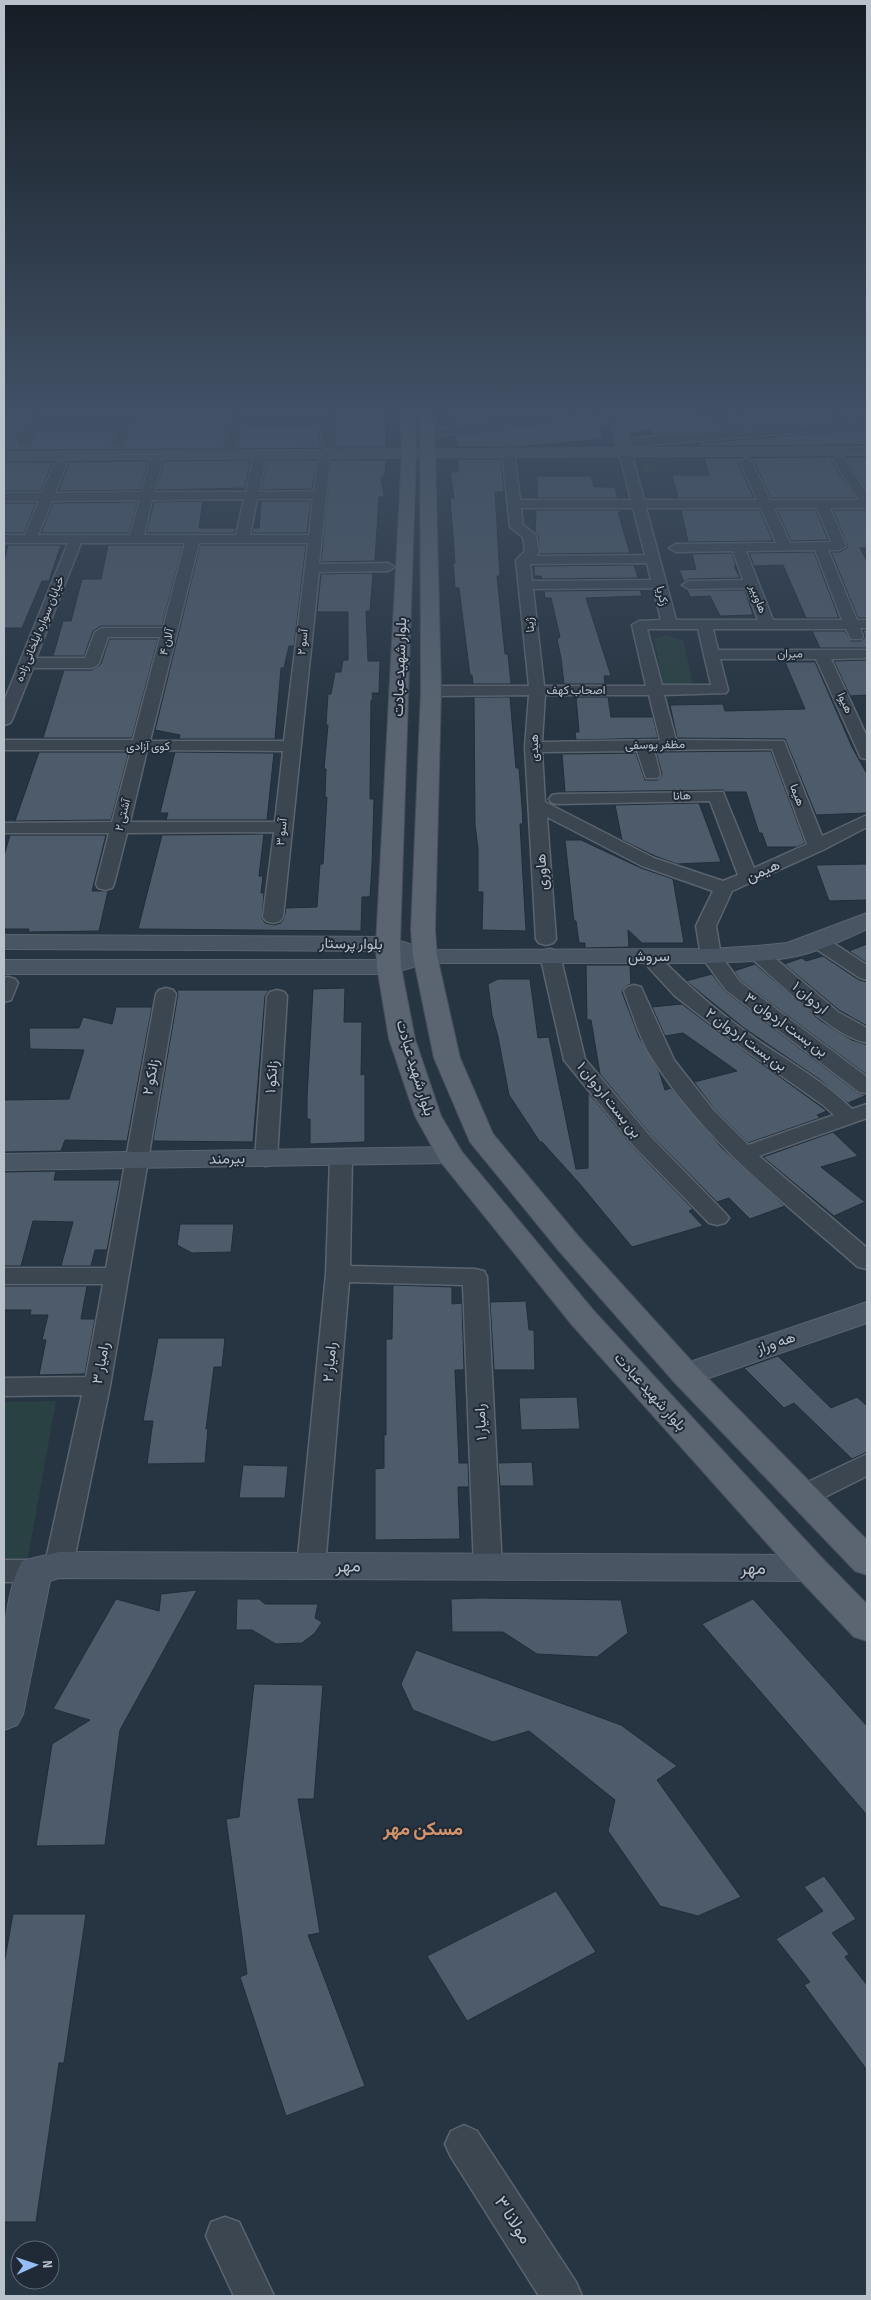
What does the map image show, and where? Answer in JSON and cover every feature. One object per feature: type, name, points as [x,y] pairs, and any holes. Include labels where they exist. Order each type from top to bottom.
[{"type":"main road","name":"بلوار شهید عبادت","points":[[417,514],[388,955],[402,1039],[428,1116],[450,1155],[582,1318],[867,1628]]},
{"type":"main road","name":"بلوار شهید عبادت","points":[[424,514],[431,691],[422,930],[424,956],[448,1058],[480,1136],[569,1244],[686,1375],[867,1562]]},
{"type":"street","points":[[30,539],[39,514]]},
{"type":"street","points":[[136,538],[142,514]]},
{"type":"street","points":[[242,538],[248,514]]},
{"type":"street","name":"آسو ۲","points":[[291,746],[317,514]]},
{"type":"street","points":[[515,514],[517,527],[529,535],[532,552],[523,560]]},
{"type":"street","name":"زکریا","points":[[641,514],[670,625]]},
{"type":"street","points":[[770,514],[785,547]]},
{"type":"street","points":[[676,548],[839,546],[826,514]]},
{"type":"street","name":"آلان ۴","points":[[140,746],[193,538]]},
{"type":"street","points":[[4,539],[314,538]]},
{"type":"street","name":"خیابان سواره ایلخانی زاده","points":[[4,720],[76,539]]},
{"type":"street","points":[[820,546],[850,624],[865,654]]},
{"type":"street","name":"هاوبیر","points":[[738,547],[767,624]]},
{"type":"street","points":[[523,560],[653,559]]},
{"type":"street","name":"ژینا","points":[[523,560],[537,691]]},
{"type":"street","points":[[311,568],[388,567]]},
{"type":"street","points":[[526,585],[659,584]]},
{"type":"street","points":[[688,585],[752,584]]},
{"type":"street","points":[[704,624],[712,655]]},
{"type":"street","points":[[669,745],[639,625],[867,624]]},
{"type":"street","points":[[26,663],[91,663],[102,632],[169,633]]},
{"type":"street","name":"هیوا","points":[[822,654],[867,754]]},
{"type":"street","name":"میران","points":[[712,655],[865,654]]},
{"type":"street","name":"اصحاب کهف","points":[[431,691],[720,690],[712,655]]},
{"type":"street","name":"هیدی","points":[[537,691],[533,747],[538,805]]},
{"type":"street","name":"مظفر یوسفی","points":[[533,747],[778,744]]},
{"type":"street","name":"هیما","points":[[778,744],[817,846]]},
{"type":"street","name":"کوی آزادی","points":[[4,745],[291,746]]},
{"type":"street","name":"آشتی ۲","points":[[105,884],[140,746]]},
{"type":"street","name":"آسو ۳","points":[[273,917],[291,746]]},
{"type":"street","points":[[644,746],[652,774]]},
{"type":"street","name":"هانا","points":[[558,799],[717,796],[749,878]]},
{"type":"street","points":[[538,805],[648,862],[724,888],[706,926],[711,956]]},
{"type":"street","name":"هاوری","points":[[538,805],[548,947]]},
{"type":"street","name":"هیمن","points":[[724,888],[817,846],[867,820]]},
{"type":"street","points":[[4,828],[283,827]]},
{"type":"street","name":"سروش","points":[[424,956],[548,947],[649,956],[711,956],[758,953],[790,950],[867,920]]},
{"type":"street","points":[[817,941],[867,974]]},
{"type":"street","name":"بلوار پرستار","points":[[4,942],[424,956]]},
{"type":"street","name":"بن بست اردوان ۱","points":[[548,947],[561,1007],[576,1060],[641,1140],[717,1218]]},
{"type":"street","name":"اردوان ۱","points":[[758,953],[831,1016],[867,1037]]},
{"type":"street","name":"بلوار پرستار","points":[[5,982],[388,955]]},
{"type":"street","name":"بن بست اردوان ۲","points":[[649,956],[682,992],[748,1043],[831,1100],[858,1114]]},
{"type":"street","name":"بن بست اردوان ۳","points":[[711,956],[733,986],[867,1088]]},
{"type":"street","points":[[634,991],[663,1059],[686,1093],[745,1153],[867,1261]]},
{"type":"street","name":"زانکو ۲","points":[[136,1160],[166,994]]},
{"type":"street","name":"زانکو ۱","points":[[266,1159],[278,996]]},
{"type":"street","points":[[745,1153],[858,1114]]},
{"type":"street","name":"بیرمند","points":[[4,1162],[450,1155]]},
{"type":"street","name":"رامیار ۲","points":[[311,1567],[338,1274],[341,1158]]},
{"type":"street","name":"رامیار ۳","points":[[32,1569],[97,1386],[136,1160]]},
{"type":"street","name":"رامیار ۱","points":[[338,1274],[475,1276],[488,1568]]},
{"type":"street","points":[[4,1276],[116,1276]]},
{"type":"street","name":"هه وراز","points":[[686,1375],[867,1312]]},
{"type":"street","points":[[4,1387],[97,1386]]},
{"type":"street","points":[[803,1496],[867,1464]]},
{"type":"street","name":"مهر","points":[[32,1569],[359,1565],[488,1568],[810,1568]]},
{"type":"street","points":[[4,1714],[32,1569]]},
{"type":"street","name":"مولانا ۳","points":[[464,2144],[562,2296]]},
{"type":"street","points":[[225,2236],[254,2296]]},
{"type":"green space","points":[[666,635],[683,640],[693,684],[677,688],[663,684],[654,639]]},
{"type":"green space","points":[[56,1401],[28,1558],[4,1558],[4,1402]]},
{"type":"building","points":[[4,514],[31,514],[24,533],[4,533]]},
{"type":"building","points":[[48,514],[134,514],[129,533],[41,533]]},
{"type":"building","points":[[151,514],[201,514],[199,528],[236,528],[234,533],[146,533]]},
{"type":"building","points":[[260,514],[309,514],[307,533],[252,533],[253,528],[259,528]]},
{"type":"building","points":[[326,514],[378,514],[375,561],[321,562]]},
{"type":"building","points":[[451,514],[496,514],[500,576],[497,576],[505,654],[508,654],[511,684],[473,684],[472,675],[470,675],[459,588],[455,588],[453,563],[455,563]]},
{"type":"building","points":[[536,514],[619,514],[630,553],[540,554],[538,535],[535,532]]},
{"type":"building","points":[[682,514],[762,514],[773,541],[688,542]]},
{"type":"building","points":[[779,514],[818,514],[828,540],[791,541]]},
{"type":"building","points":[[835,514],[867,514],[867,548],[860,548],[867,562],[867,618],[858,618],[831,552],[840,552],[848,547]]},
{"type":"building","points":[[8,545],[61,545],[49,581],[42,581],[22,628],[4,628],[4,562]]},
{"type":"building","points":[[108,545],[183,545],[162,626],[101,626],[93,631],[84,656],[53,656],[63,621],[71,621],[82,579],[101,579]]},
{"type":"building","points":[[200,545],[306,545],[294,646],[289,646],[284,668],[281,668],[275,739],[179,739],[180,735],[155,730]]},
{"type":"building","points":[[814,552],[839,618],[806,618],[783,565],[754,566],[749,553]]},
{"type":"building","points":[[732,553],[736,566],[734,566],[740,578],[689,579],[684,582],[679,570],[696,569],[692,554]]},
{"type":"building","points":[[634,565],[638,578],[542,579],[541,576],[534,576],[534,566]]},
{"type":"building","points":[[373,573],[370,611],[366,611],[368,661],[380,661],[379,693],[372,693],[373,700],[371,700],[370,799],[374,799],[372,865],[370,897],[362,897],[361,931],[138,929],[162,835],[264,834],[259,876],[263,876],[261,893],[264,893],[262,918],[265,923],[274,925],[281,923],[286,908],[317,907],[320,864],[323,864],[327,797],[325,797],[326,769],[324,769],[328,725],[326,725],[328,694],[331,694],[335,672],[341,672],[343,660],[348,660],[348,612],[317,612],[321,574]]},
{"type":"building","points":[[640,590],[642,596],[586,598],[611,676],[604,676],[605,684],[564,684],[557,639],[560,637],[551,598],[545,598],[544,591]]},
{"type":"building","points":[[687,590],[745,590],[753,615],[720,616],[710,596],[690,597]]},
{"type":"building","points":[[863,630],[867,630],[867,648],[820,648],[812,631],[845,631],[851,641],[861,641],[865,637]]},
{"type":"building","points":[[109,639],[158,639],[132,738],[43,738],[64,670],[91,670],[97,667],[101,664]]},
{"type":"building","points":[[867,660],[867,695],[850,696],[834,661]]},
{"type":"building","points":[[785,662],[815,662],[852,747],[867,774],[867,813],[816,815],[785,739],[677,738],[670,705],[723,704],[725,711],[805,709]]},
{"type":"building","points":[[474,697],[510,697],[516,768],[519,768],[522,807],[523,824],[520,824],[526,931],[482,930],[483,892],[478,892],[478,848],[475,825]]},
{"type":"building","points":[[576,697],[608,697],[611,717],[653,717],[658,738],[576,740],[575,732],[579,732]]},
{"type":"building","points":[[771,751],[805,843],[797,847],[767,847],[762,833],[759,833],[746,792],[725,792],[723,790],[565,792],[562,754],[636,753],[645,780],[658,780],[662,774],[656,752]]},
{"type":"building","points":[[39,752],[129,752],[111,820],[15,821]]},
{"type":"building","points":[[175,752],[274,753],[267,820],[166,820],[168,813],[160,813]]},
{"type":"building","points":[[699,803],[721,862],[677,864],[622,840],[615,805]]},
{"type":"building","points":[[10,835],[106,835],[92,891],[108,891],[99,931],[28,932],[29,929],[4,929],[4,856]]},
{"type":"building","points":[[565,840],[581,840],[641,868],[673,879],[684,943],[642,943],[628,930],[629,947],[585,948],[585,943],[579,943],[576,921],[574,921]]},
{"type":"building","points":[[867,864],[867,900],[829,901],[816,865]]},
{"type":"building","points":[[867,944],[867,963],[849,951]]},
{"type":"building","points":[[823,956],[859,980],[867,982],[867,1026],[839,1010],[784,964],[802,958],[806,961]]},
{"type":"building","points":[[755,964],[821,1021],[852,1040],[867,1045],[867,1075],[741,981],[734,971]]},
{"type":"building","points":[[586,965],[630,965],[631,984],[626,986],[622,992],[639,1037],[659,1071],[665,1090],[671,1088],[721,1147],[785,1206],[750,1219],[729,1198],[717,1202],[650,1134],[600,1074],[591,1020],[587,1020]]},
{"type":"building","points":[[712,974],[725,991],[858,1093],[867,1095],[848,1103],[819,1079],[744,1028],[686,981]]},
{"type":"building","points":[[498,979],[530,979],[538,1038],[549,1037],[576,1169],[588,1168],[588,1092],[632,1146],[693,1209],[689,1211],[703,1226],[632,1247],[579,1183],[540,1142],[509,1095],[492,1015],[488,984]]},
{"type":"building","points":[[345,988],[344,1022],[362,1022],[361,1075],[365,1074],[365,1142],[310,1144],[310,1119],[307,1119],[307,1097],[313,989]]},
{"type":"building","points":[[177,990],[269,990],[265,996],[253,1142],[153,1141],[178,994]]},
{"type":"building","points":[[682,1004],[827,1111],[817,1115],[820,1118],[748,1143],[715,1110],[694,1082],[737,1071],[683,1033],[665,1036],[652,1007]]},
{"type":"building","points":[[116,1007],[152,1007],[127,1141],[65,1140],[61,1151],[4,1152],[4,1100],[69,1099],[84,1050],[30,1049],[29,1028],[79,1028],[83,1017],[112,1024]]},
{"type":"building","points":[[833,1132],[858,1156],[821,1167],[865,1202],[834,1216],[763,1157]]},
{"type":"building","points":[[56,1171],[54,1180],[120,1180],[107,1250],[95,1250],[91,1266],[61,1266],[73,1222],[33,1221],[21,1266],[4,1266],[4,1172]]},
{"type":"building","points":[[180,1224],[234,1224],[231,1252],[192,1253],[177,1245]]},
{"type":"building","points":[[393,1285],[452,1287],[452,1304],[462,1303],[464,1370],[455,1370],[459,1463],[468,1463],[469,1487],[458,1487],[460,1539],[375,1540],[375,1469],[384,1468],[386,1339],[392,1339]]},
{"type":"building","points":[[4,1286],[87,1286],[81,1319],[95,1319],[85,1374],[39,1375],[46,1340],[42,1340],[48,1315],[30,1315],[31,1310],[4,1310]]},
{"type":"building","points":[[526,1301],[529,1330],[534,1330],[535,1370],[494,1370],[490,1302]]},
{"type":"building","points":[[158,1338],[225,1338],[222,1367],[214,1367],[206,1429],[208,1429],[205,1463],[147,1464],[153,1421],[143,1421]]},
{"type":"building","points":[[778,1356],[831,1408],[857,1397],[867,1406],[867,1452],[852,1459],[794,1403],[784,1408],[744,1368]]},
{"type":"building","points":[[577,1397],[580,1429],[521,1430],[519,1398]]},
{"type":"building","points":[[532,1462],[534,1486],[500,1486],[498,1463]]},
{"type":"building","points":[[243,1465],[288,1466],[285,1498],[239,1498]]},
{"type":"building","points":[[197,1590],[120,1730],[105,1845],[36,1846],[52,1744],[90,1720],[53,1709],[116,1599],[159,1611],[161,1594]]},
{"type":"building","points":[[237,1599],[259,1599],[265,1604],[318,1604],[315,1618],[322,1622],[315,1633],[302,1643],[276,1644],[252,1630],[236,1630]]},
{"type":"building","points":[[451,1599],[621,1600],[628,1633],[597,1657],[537,1654],[503,1632],[452,1632]]},
{"type":"building","points":[[753,1599],[867,1726],[867,1815],[702,1624]]},
{"type":"building","points":[[416,1650],[621,1725],[677,1766],[657,1780],[741,1897],[698,1916],[660,1906],[608,1831],[615,1800],[529,1731],[493,1742],[413,1710],[401,1684]]},
{"type":"building","points":[[254,1684],[323,1685],[314,1799],[298,1799],[320,1933],[308,1935],[365,2086],[286,2116],[240,1977],[247,1974],[226,1819],[239,1817]]},
{"type":"building","points":[[824,1876],[856,1919],[832,1933],[849,1954],[845,1957],[867,1985],[867,2070],[804,1985],[810,1982],[776,1939],[823,1911],[804,1887]]},
{"type":"building","points":[[556,1891],[596,1952],[467,2021],[427,1956]]},
{"type":"building","points":[[13,1914],[86,1914],[64,2063],[59,2063],[36,2222],[4,2222],[4,1964]]},
{"type":"district","name":"مسکن مهر","points":[[423,1829]]}]
